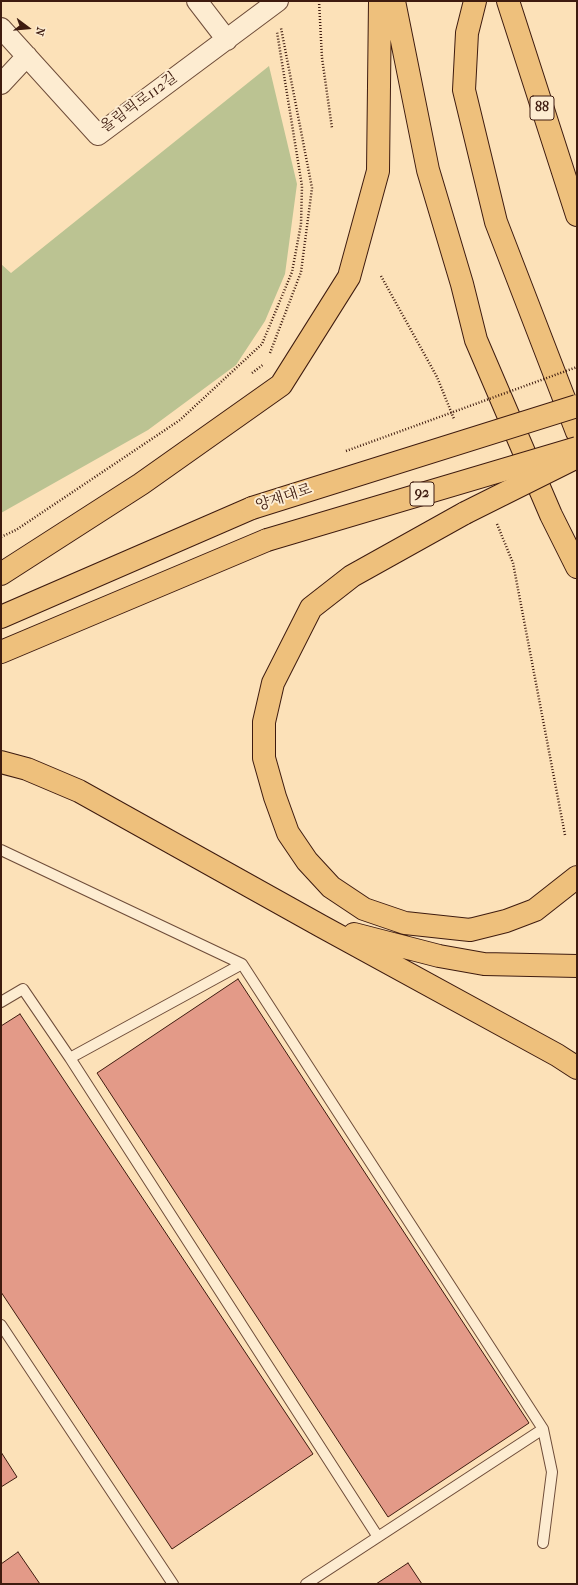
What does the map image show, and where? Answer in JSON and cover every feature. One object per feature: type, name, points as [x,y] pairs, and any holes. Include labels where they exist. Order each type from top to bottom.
[{"type":"main road","points":[[1,574],[141,484],[281,385],[350,277],[378,171],[380,1]]},
{"type":"main road","points":[[394,1],[428,170],[462,284],[476,340],[551,515],[577,567]]},
{"type":"main road","points":[[474,1],[467,33],[464,90],[496,222],[577,432]]},
{"type":"main road","name":"88","points":[[508,1],[577,215]]},
{"type":"main road","name":"양재대로","points":[[1,617],[252,508],[577,406]]},
{"type":"main road","name":"92","points":[[1,652],[267,540],[577,448]]},
{"type":"main road","points":[[577,457],[465,514],[352,576],[311,608],[273,683],[264,722],[264,758],[274,797],[288,833],[307,861],[331,887],[364,909],[405,923],[470,930],[506,922],[535,910],[577,877]]},
{"type":"main road","points":[[1,762],[27,769],[79,791],[557,1055],[577,1068]]},
{"type":"main road","points":[[321,926],[439,956],[484,964],[577,966]]},
{"type":"street","points":[[197,1],[227,40]]},
{"type":"street","name":"올림픽로112길","points":[[1,28],[98,135],[276,2]]},
{"type":"street","points":[[1,84],[27,56]]},
{"type":"lane","points":[[1,850],[242,964],[543,1429],[552,1472],[543,1543]]},
{"type":"lane","points":[[70,1058],[242,964]]},
{"type":"lane","points":[[1,1002],[23,989],[70,1058],[378,1537]]},
{"type":"lane","points":[[1,1325],[172,1584]]},
{"type":"lane","points":[[306,1584],[543,1429]]},
{"type":"path","points":[[319,1],[322,58],[332,128]]},
{"type":"path","points":[[270,354],[301,272],[312,188],[276,2]]},
{"type":"path","points":[[1,537],[16,530],[180,420],[262,344],[292,272],[301,224],[302,186],[278,36],[276,2]]},
{"type":"path","points":[[381,276],[437,377],[454,420]]},
{"type":"path","points":[[249,376],[267,361]]},
{"type":"path","points":[[342,452],[577,367]]},
{"type":"path","points":[[496,520],[514,564],[565,835]]},
{"type":"green space","points":[[269,66],[297,184],[285,274],[265,321],[236,365],[148,430],[1,513],[1,264],[11,273]]},
{"type":"building","points":[[238,979],[529,1423],[388,1517],[97,1073]]},
{"type":"building","points":[[20,1014],[313,1454],[172,1549],[1,1292],[1,1026]]},
{"type":"building","points":[[1,1452],[17,1477],[1,1487]]},
{"type":"building","points":[[18,1552],[40,1584],[1,1584],[1,1564]]},
{"type":"building","points":[[408,1563],[422,1584],[376,1584]]}]
